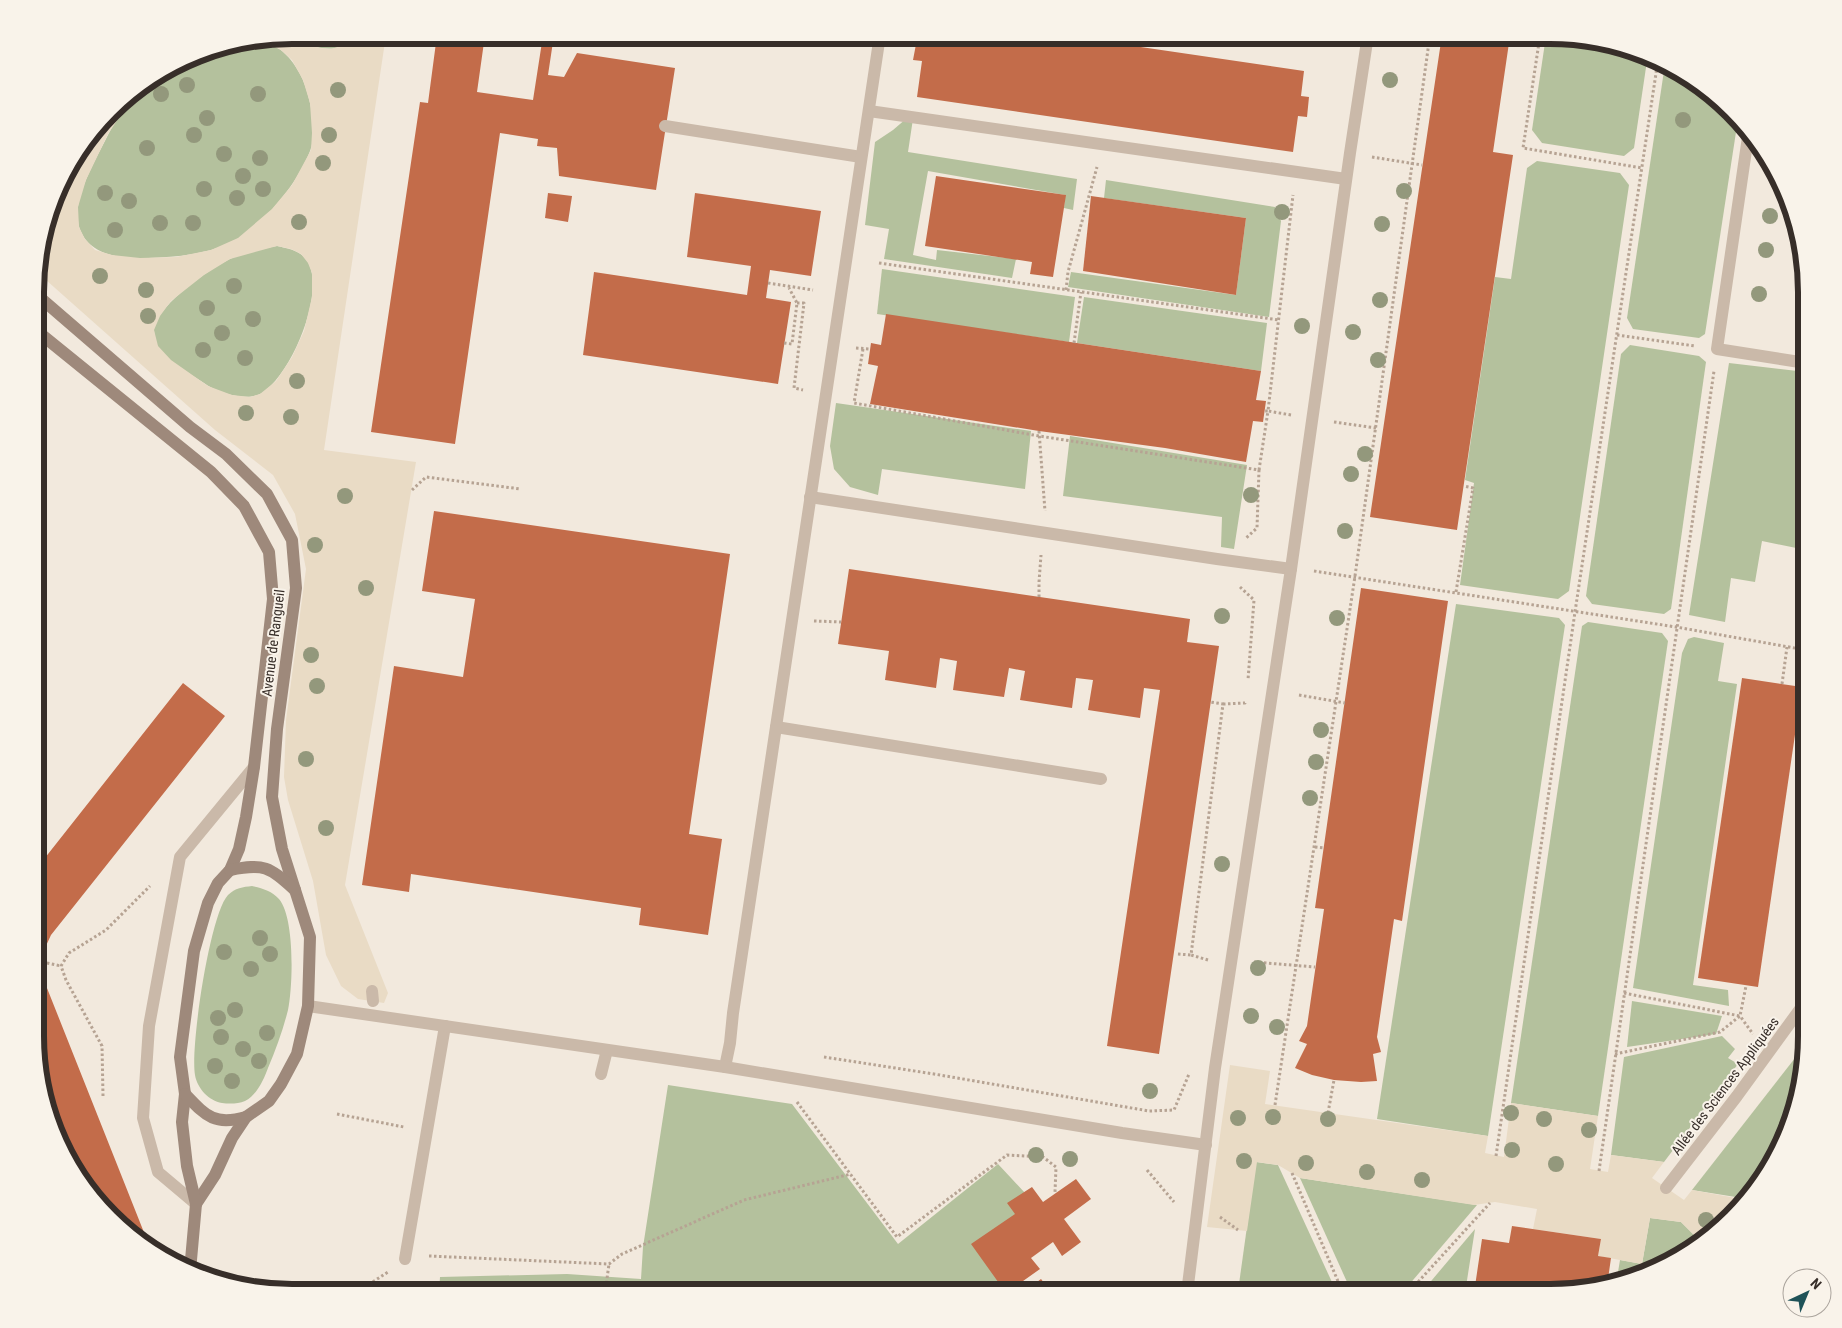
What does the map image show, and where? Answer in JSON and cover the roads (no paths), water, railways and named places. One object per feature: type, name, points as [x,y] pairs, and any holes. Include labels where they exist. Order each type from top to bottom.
[{"type":"street","points":[[725,1067],[879,44]]},
{"type":"street","points":[[1188,1284],[1216,1058],[1291,569],[1367,44]]},
{"type":"street","points":[[869,111],[1346,178]]},
{"type":"street","points":[[665,126],[861,157]]},
{"type":"street","points":[[1747,141],[1717,350],[1798,362]]},
{"type":"street","name":"Avenue de Rangueil","points":[[44,301],[190,427],[226,454],[267,494],[292,540],[296,588],[276,729],[272,797],[282,849],[310,937],[308,1006],[297,1054],[281,1084],[269,1101],[246,1117],[232,1121],[217,1120],[201,1110],[185,1094]]},
{"type":"street","name":"Avenue de Rangueil","points":[[44,337],[211,472],[244,506],[269,552],[273,599],[254,767],[246,817],[239,849],[230,870],[218,883],[208,903],[194,951],[180,1057],[185,1094],[182,1122],[187,1166],[196,1204],[191,1263]]},
{"type":"street","points":[[810,498],[1291,569]]},
{"type":"street","points":[[776,727],[1101,779]]},
{"type":"street","points":[[196,1204],[158,1172],[143,1118],[148,1026],[180,857],[254,767]]},
{"type":"street","points":[[230,870],[248,866],[262,866],[276,874],[297,892]]},
{"type":"street","points":[[308,1006],[725,1067],[1122,1133],[1206,1145]]},
{"type":"street","name":"Allée des Sciences Appliquées","points":[[1666,1188],[1737,1096],[1798,1012]]},
{"type":"street","points":[[405,1259],[444,1026]]},
{"type":"street","points":[[602,1074],[607,1050]]},
{"type":"street","name":"Avenue de Rangueil","points":[[196,1204],[215,1174],[232,1138],[246,1117]]}]
